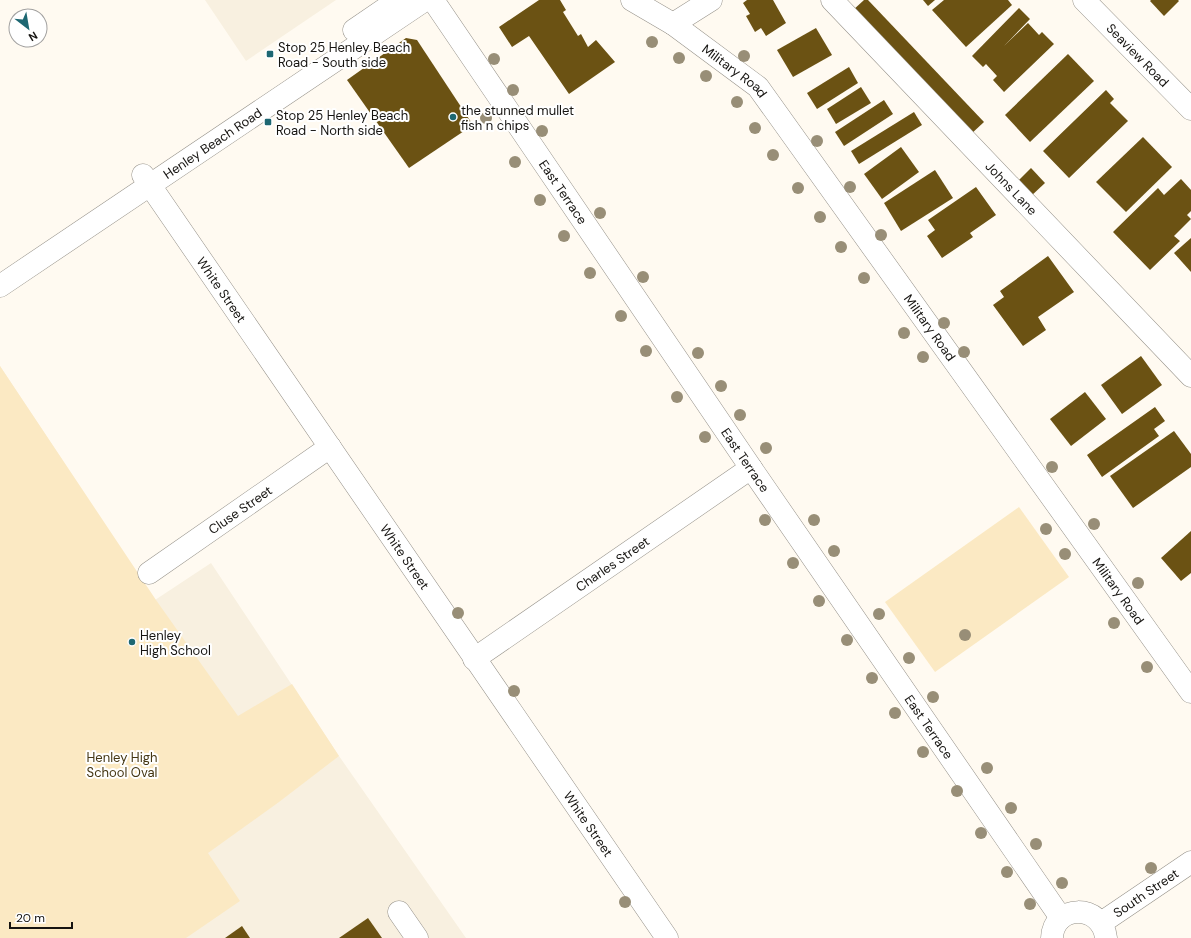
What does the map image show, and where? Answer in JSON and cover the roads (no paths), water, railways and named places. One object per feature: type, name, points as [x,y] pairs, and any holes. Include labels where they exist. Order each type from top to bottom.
[{"type":"street","name":"Henley Beach Road","points":[[0,286],[398,0]]},
{"type":"street","name":"Henley Beach Road","points":[[0,270],[146,180],[426,0]]},
{"type":"street","name":"East Terrace","points":[[433,0],[751,468],[1061,918]]},
{"type":"street","name":"Military Road","points":[[632,0],[673,24],[758,87],[1191,692]]},
{"type":"street","points":[[673,24],[710,0]]},
{"type":"street","name":"Johns Lane","points":[[832,0],[1191,376]]},
{"type":"street","name":"Seaview Road","points":[[1084,0],[1191,109]]},
{"type":"street","name":"White Street","points":[[146,180],[667,938]]},
{"type":"street","name":"Cluse Street","points":[[149,573],[330,447]]},
{"type":"street","name":"Charles Street","points":[[474,659],[751,468]]},
{"type":"street","name":"South Street","points":[[1103,931],[1191,862]]},
{"type":"street","points":[[399,912],[417,938]]},
{"type":"street","points":[[1052,938],[1055,925],[1061,918],[1078,912],[1087,913],[1095,917],[1103,931]]},
{"type":"place","name":"Stop 25 Henley Beach Road - South side","points":[[270,54]]},
{"type":"place","name":"the stunned mullet fish n chips","points":[[453,117]]},
{"type":"place","name":"Stop 25 Henley Beach Road - North side","points":[[268,122]]},
{"type":"place","name":"Henley High School","points":[[132,642]]},
{"type":"park label","name":"Henley High School Oval","points":[[122,764]]}]
